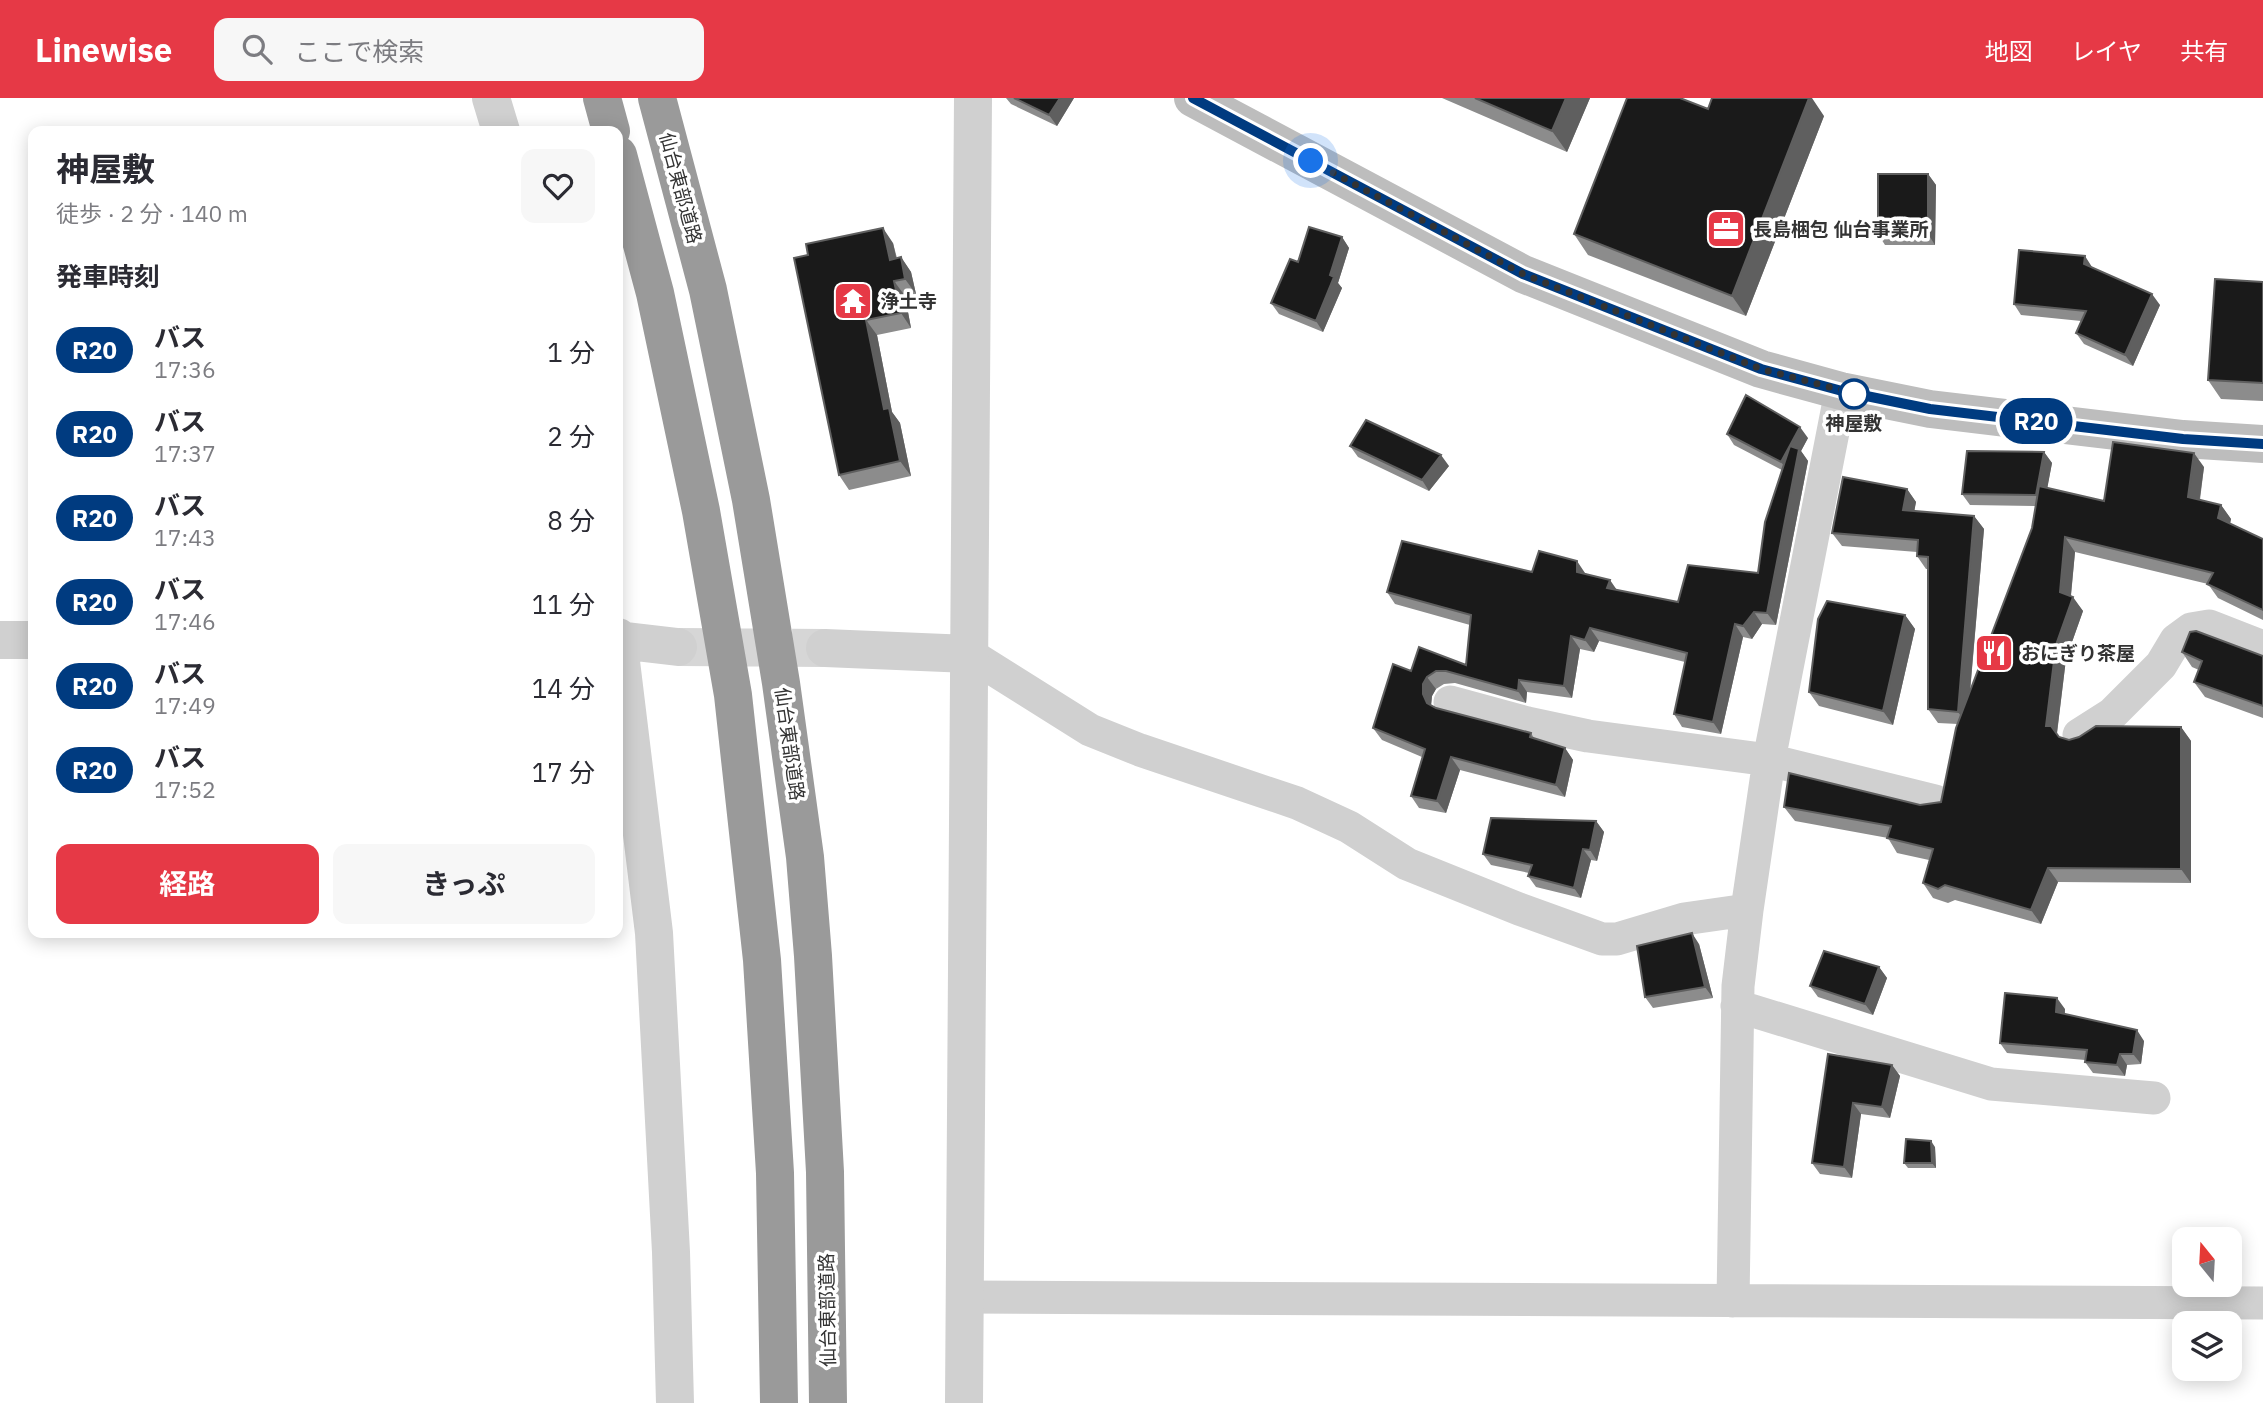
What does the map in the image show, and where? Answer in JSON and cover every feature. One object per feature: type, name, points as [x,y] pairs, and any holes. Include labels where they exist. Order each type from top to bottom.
[{"type":"highway","points":[[602,98],[610,126]]},
{"type":"highway","name":"仙台東部道路","points":[[657,98],[708,290],[751,500],[781,683],[805,857],[825,1172],[828,1403]]},
{"type":"highway","points":[[623,174],[657,307],[701,512],[733,695],[762,960],[775,1173],[779,1403]]},
{"type":"main road","points":[[1193,98],[1523,274],[1761,369],[1842,391],[1930,409],[2183,439],[2263,444]]},
{"type":"street","points":[[491,98],[499,126]]},
{"type":"street","points":[[964,1403],[973,98]]},
{"type":"street","points":[[1733,1301],[1737,1006],[1747,910],[1769,760],[1842,391]]},
{"type":"street","points":[[2079,735],[2112,714],[2161,665],[2176,640],[2191,629],[2209,626],[2263,647]]},
{"type":"street","points":[[0,640],[28,640]]},
{"type":"street","points":[[623,640],[678,647]]},
{"type":"street","points":[[825,648],[969,654],[1090,730],[1140,750],[1297,803],[1349,827],[1407,864],[1602,939],[1617,939],[1684,919],[1747,910]]},
{"type":"street","points":[[623,680],[654,933],[671,1252],[675,1403]]},
{"type":"street","points":[[1450,702],[1588,736],[1769,760],[1935,801]]},
{"type":"street","points":[[1737,1006],[1991,1084],[2154,1098]]},
{"type":"street","points":[[964,1297],[2263,1303]]},
{"type":"building","points":[[1014,98],[1060,98],[1049,115]]},
{"type":"building","points":[[1475,98],[1566,98],[1552,131]]},
{"type":"building","points":[[1627,98],[1680,98],[1708,109],[1712,98],[1809,98],[1732,296],[1574,234]]},
{"type":"building","points":[[1878,174],[1928,174],[1928,234],[1878,234]]},
{"type":"building","points":[[1309,227],[1342,237],[1330,275],[1334,277],[1316,321],[1271,303],[1290,259],[1298,262]]},
{"type":"building","points":[[883,228],[890,260],[901,257],[905,279],[894,281],[901,313],[866,320],[884,409],[889,408],[900,461],[839,475],[794,258],[808,255],[806,244]]},
{"type":"building","points":[[2019,250],[2085,256],[2084,264],[2152,294],[2125,355],[2076,333],[2086,311],[2014,304]]},
{"type":"building","points":[[2215,279],[2263,282],[2263,383],[2208,380]]},
{"type":"building","points":[[1746,395],[1800,427],[1781,462],[1727,434]]},
{"type":"building","points":[[1366,420],[1441,455],[1422,480],[1350,446]]},
{"type":"building","points":[[2113,442],[2194,453],[2188,497],[2221,505],[2218,518],[2263,539],[2263,610],[2207,584],[2213,573],[2065,537],[2060,592],[2073,597],[2056,645],[2046,726],[2051,726],[2059,737],[2069,740],[2096,726],[2181,727],[2181,869],[2048,868],[2031,910],[1945,885],[1938,889],[1923,883],[1933,849],[1887,838],[1891,826],[1784,807],[1789,773],[1920,805],[1941,802],[1956,728],[2032,528],[2039,486],[2104,501]]},
{"type":"building","points":[[1790,446],[1799,449],[1767,613],[1754,612],[1743,626],[1735,624],[1713,722],[1674,714],[1687,653],[1590,628],[1585,640],[1571,636],[1564,686],[1519,680],[1518,691],[1446,671],[1436,671],[1427,677],[1423,684],[1427,703],[1436,708],[1531,733],[1530,737],[1565,748],[1556,785],[1451,757],[1437,801],[1411,796],[1425,749],[1373,728],[1393,664],[1411,671],[1419,647],[1466,665],[1471,615],[1387,592],[1402,541],[1532,572],[1539,551],[1577,561],[1577,572],[1610,580],[1607,588],[1678,602],[1688,565],[1758,573],[1765,522]]},
{"type":"building","points":[[1967,451],[2044,452],[2036,495],[1962,494]]},
{"type":"building","points":[[1843,477],[1907,489],[1903,510],[1974,516],[1958,712],[1928,709],[1928,557],[1917,556],[1918,540],[1832,533]]},
{"type":"building","points":[[1827,601],[1905,615],[1883,711],[1809,692],[1818,619]]},
{"type":"building","points":[[2196,631],[2263,656],[2263,706],[2194,682],[2202,661],[2182,652],[2190,632]]},
{"type":"building","points":[[1491,818],[1596,821],[1590,850],[1583,849],[1574,888],[1528,876],[1532,865],[1483,854]]},
{"type":"building","points":[[1692,933],[1705,987],[1645,997],[1637,946]]},
{"type":"building","points":[[1824,951],[1879,967],[1865,1004],[1810,986]]},
{"type":"building","points":[[2005,993],[2057,998],[2056,1012],[2137,1030],[2133,1054],[2120,1054],[2117,1065],[2085,1062],[2087,1050],[2000,1043]]},
{"type":"building","points":[[1828,1054],[1892,1065],[1882,1107],[1853,1103],[1844,1167],[1812,1163]]},
{"type":"building","points":[[1906,1139],[1931,1141],[1932,1163],[1904,1163]]},
{"type":"tunnel","points":[[678,647],[825,648]]},
{"type":"bus line","name":"R20","points":[[1193,98],[1523,274],[1761,369],[1842,391],[1930,409],[2183,439],[2263,444]]},
{"type":"place","name":"長島梱包 仙台事業所","points":[[1726,229]]},
{"type":"place","name":"浄土寺","points":[[853,301]]},
{"type":"place","name":"神屋敷","points":[[1854,394]]},
{"type":"place","name":"おにぎり茶屋","points":[[1994,653]]},
{"type":"route","points":[[1311,161],[1523,274],[1761,369],[1864,396],[1854,394]]}]
